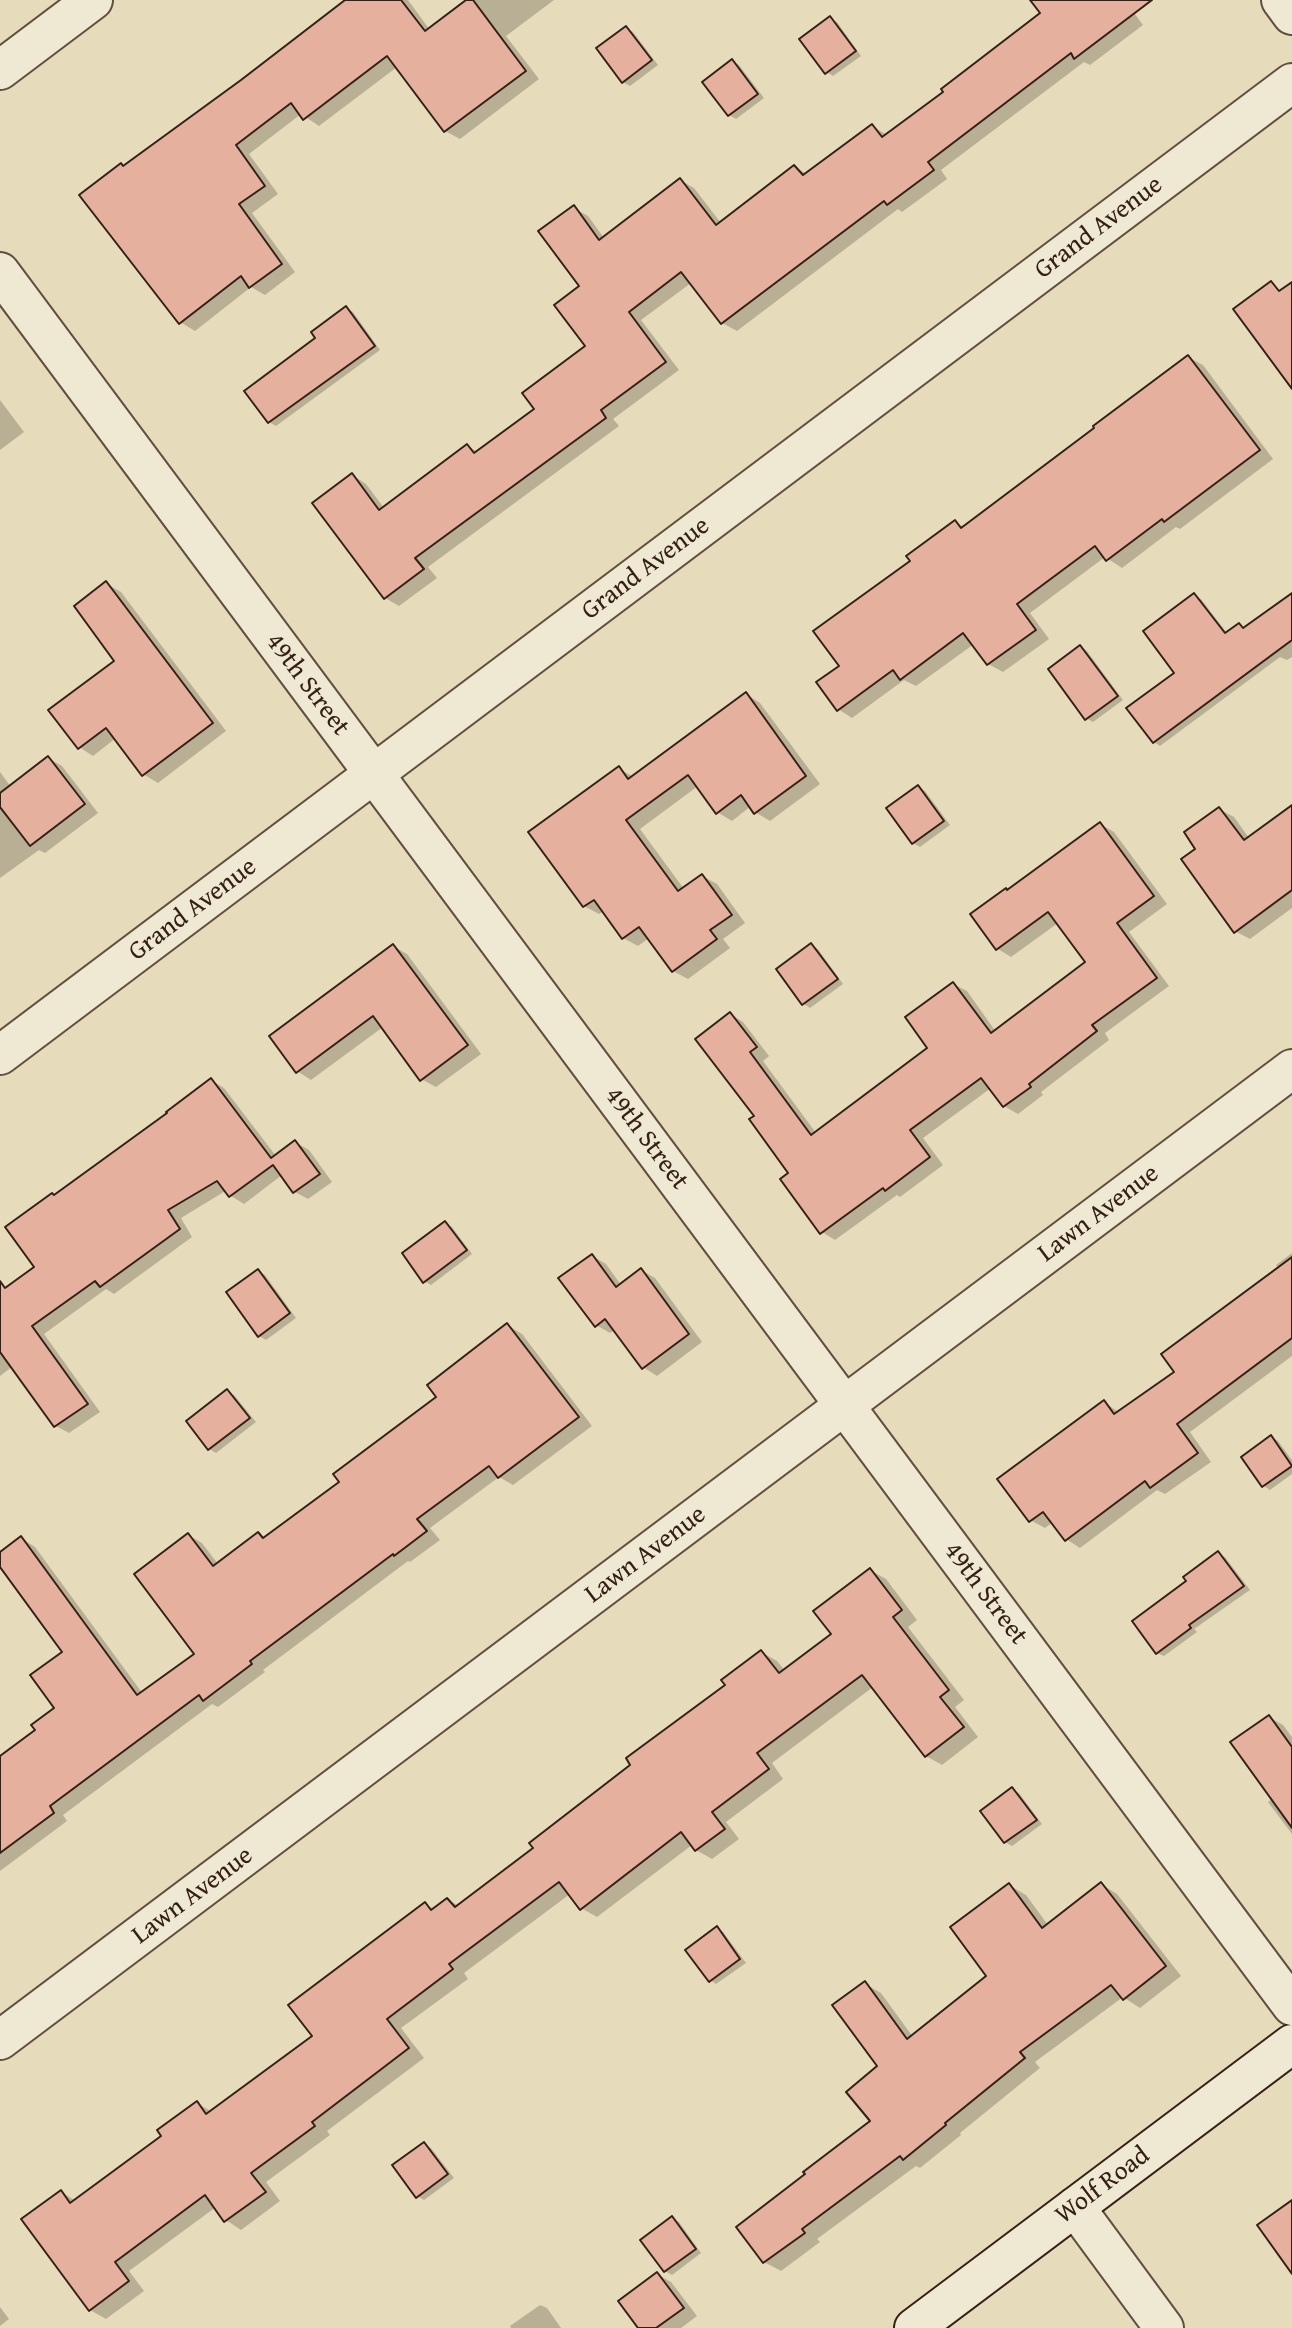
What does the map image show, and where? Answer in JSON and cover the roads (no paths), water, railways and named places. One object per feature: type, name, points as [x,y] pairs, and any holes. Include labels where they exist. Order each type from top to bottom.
[{"type":"street","points":[[0,70],[93,0]]},
{"type":"street","points":[[1281,0],[1292,15]]},
{"type":"street","name":"Grand Avenue","points":[[0,1055],[1292,83]]},
{"type":"street","name":"49th Street","points":[[0,272],[1292,2006]]},
{"type":"street","name":"Lawn Avenue","points":[[0,2040],[1292,1069]]},
{"type":"street","name":"Wolf Road","points":[[914,2328],[1292,2043]]},
{"type":"street","points":[[1075,2207],[1164,2328]]}]
